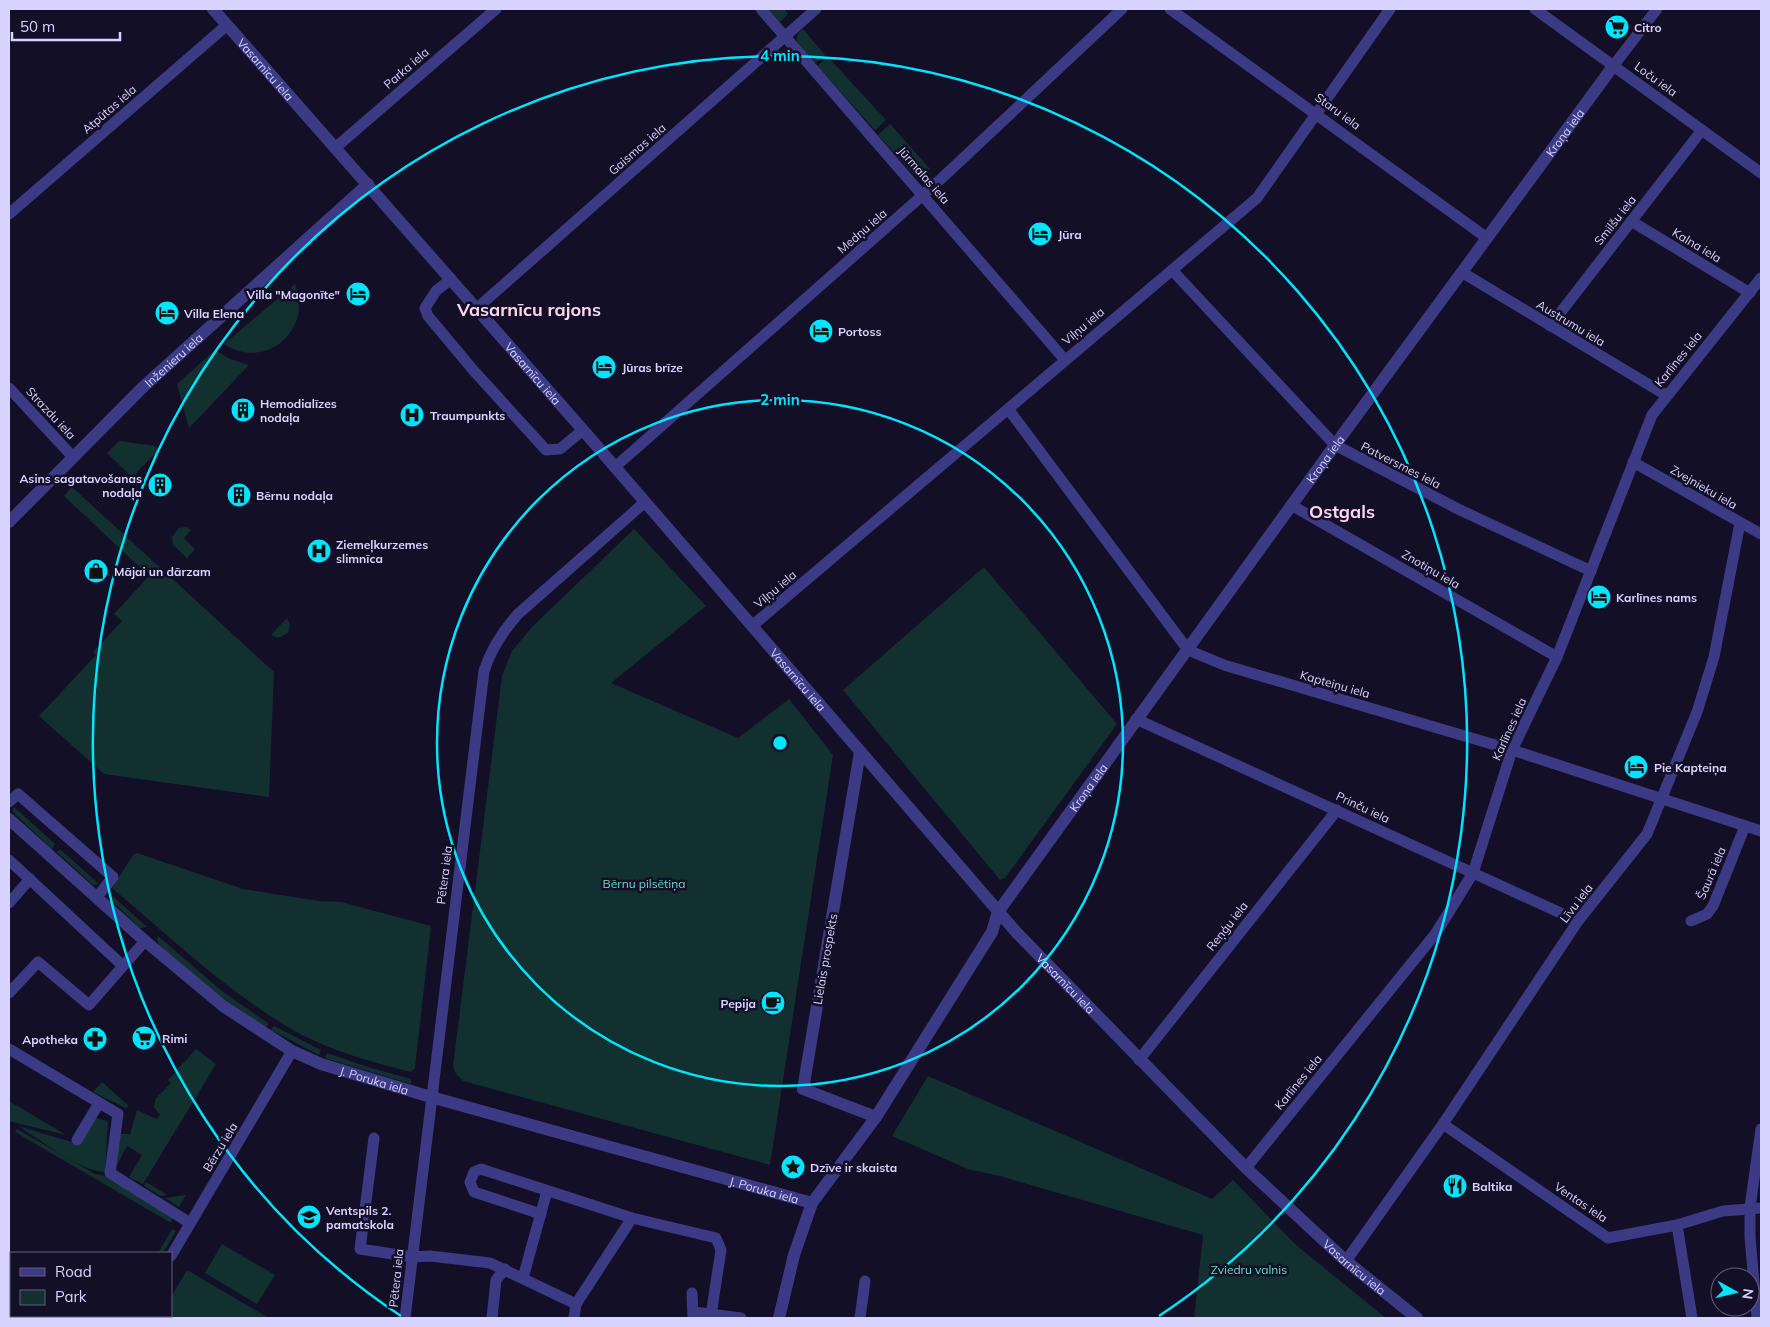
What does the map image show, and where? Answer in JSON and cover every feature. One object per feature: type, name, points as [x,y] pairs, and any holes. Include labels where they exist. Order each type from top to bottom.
[{"type":"street","name":"Vasarnīcu iela","points":[[213,9],[583,430],[998,912],[1139,1060],[1246,1168],[1346,1261],[1417,1318]]},
{"type":"street","name":"Parka iela","points":[[335,148],[496,9]]},
{"type":"street","name":"Jūrmalas iela","points":[[761,9],[1066,360]]},
{"type":"street","name":"Gaismas iela","points":[[476,309],[816,9]]},
{"type":"street","name":"Medņu iela","points":[[615,467],[923,195],[1122,9]]},
{"type":"street","name":"Staru iela","points":[[1170,9],[1317,113],[1487,238]]},
{"type":"street","name":"Viļņu iela","points":[[752,626],[1257,198],[1390,9]]},
{"type":"street","name":"Loču iela","points":[[1535,9],[1761,173]]},
{"type":"street","name":"Kroņa iela","points":[[998,912],[1335,445],[1656,9]]},
{"type":"street","name":"Atpūtas iela","points":[[9,214],[228,24]]},
{"type":"street","name":"Smilšu iela","points":[[1550,326],[1702,130]]},
{"type":"street","name":"Inženieru iela","points":[[9,522],[165,367],[368,184]]},
{"type":"street","name":"Kalna iela","points":[[1631,222],[1750,293]]},
{"type":"street","name":"Patversmes iela","points":[[1172,270],[1335,445],[1458,509],[1591,571]]},
{"type":"street","name":"Austrumu iela","points":[[1463,273],[1666,395]]},
{"type":"street","name":"Karlīnes iela","points":[[1246,1168],[1436,933],[1473,873],[1512,750],[1557,657],[1652,415],[1761,278]]},
{"type":"street","points":[[451,279],[436,292],[425,308],[428,316],[474,371],[546,450],[560,449],[583,430]]},
{"type":"street","name":"Strazdu iela","points":[[9,388],[73,457]]},
{"type":"street","points":[[1009,410],[1188,650]]},
{"type":"street","name":"Zvejnieku iela","points":[[1633,462],[1761,534]]},
{"type":"street","name":"Pētera iela","points":[[405,1318],[484,671],[490,652],[504,630],[518,614],[645,502]]},
{"type":"street","name":"Znotiņu iela","points":[[1292,505],[1557,657]]},
{"type":"street","name":"Līvu iela","points":[[1346,1261],[1443,1124],[1578,921],[1647,834],[1663,799],[1697,712],[1714,657],[1740,523]]},
{"type":"street","name":"Kapteiņu iela","points":[[1188,650],[1224,665],[1512,750],[1761,831]]},
{"type":"street","name":"Prinču iela","points":[[1136,719],[1578,921]]},
{"type":"street","name":"Lielais prospekts","points":[[860,752],[803,1089],[876,1117]]},
{"type":"street","points":[[9,802],[18,794],[113,877],[97,897]]},
{"type":"street","name":"Reņģu iela","points":[[1139,1060],[1337,810]]},
{"type":"street","name":"J. Poruka iela","points":[[9,819],[145,941],[223,1006],[292,1051],[321,1064],[431,1097],[812,1203]]},
{"type":"street","name":"Šaurā iela","points":[[1691,921],[1707,914],[1713,906],[1745,826]]},
{"type":"street","points":[[9,860],[122,966]]},
{"type":"street","points":[[9,903],[30,879]]},
{"type":"street","points":[[779,1318],[794,1255],[812,1203],[876,1117],[992,932],[998,912]]},
{"type":"street","points":[[9,993],[38,962],[89,1005],[145,941]]},
{"type":"street","points":[[9,1049],[118,1114],[110,1173],[190,1223]]},
{"type":"street","name":"Bērzu iela","points":[[172,1254],[292,1051]]},
{"type":"street","points":[[77,1140],[99,1102]]},
{"type":"street","name":"Ventas iela","points":[[1443,1124],[1608,1238],[1677,1225],[1723,1211],[1756,1208]]},
{"type":"street","points":[[1757,1318],[1750,1237],[1756,1208],[1761,1128]]},
{"type":"street","points":[[374,1138],[360,1248],[412,1257],[430,1256],[490,1263],[576,1304]]},
{"type":"street","points":[[541,1214],[474,1192],[470,1182],[474,1172],[481,1169],[547,1192],[632,1218],[716,1238],[721,1250],[711,1315]]},
{"type":"street","points":[[523,1278],[547,1192]]},
{"type":"street","points":[[574,1318],[576,1304],[632,1218]]},
{"type":"street","points":[[1677,1225],[1692,1318]]},
{"type":"street","points":[[492,1318],[496,1280],[504,1269]]},
{"type":"street","points":[[860,1318],[865,1282]]},
{"type":"street","points":[[692,1293],[693,1315],[741,1318]]},
{"type":"green space","points":[[768,9],[784,9],[788,14],[780,22]]},
{"type":"green space","points":[[803,29],[825,55],[817,62],[814,63],[796,42],[799,32]]},
{"type":"green space","points":[[828,57],[886,120],[875,130],[817,66]]},
{"type":"green space","points":[[890,124],[930,169],[918,179],[878,135]]},
{"type":"green space","points":[[295,284],[299,300],[298,316],[292,330],[282,341],[270,349],[255,353],[240,351],[224,344]]},
{"type":"green space","points":[[215,350],[230,359],[249,365],[189,428],[177,384]]},
{"type":"green space","points":[[119,441],[156,446],[158,451],[132,477],[107,453]]},
{"type":"green space","points":[[72,487],[274,672],[269,797],[104,774],[39,716],[96,655],[93,652],[122,621],[114,614],[149,576],[64,496]]},
{"type":"green space","points":[[187,527],[191,530],[184,538],[195,549],[187,558],[173,545],[172,537],[179,528]]},
{"type":"green space","name":"Bērnu pilsētiņa","points":[[634,529],[706,606],[611,683],[738,738],[789,699],[833,755],[770,1165],[463,1081],[456,1074],[453,1066],[502,676],[512,651],[532,627]]},
{"type":"green space","points":[[984,567],[1117,724],[1005,878],[1000,880],[843,690]]},
{"type":"green space","points":[[287,618],[290,625],[288,633],[278,638],[271,635]]},
{"type":"green space","points":[[14,807],[55,844],[52,849],[12,811]]},
{"type":"green space","points":[[59,850],[99,884],[93,885],[57,852]]},
{"type":"green space","points":[[137,853],[243,889],[319,901],[341,902],[431,926],[415,1068],[411,1072],[395,1068],[347,1054],[316,1041],[286,1026],[218,978],[112,888],[133,855]]},
{"type":"green space","points":[[109,893],[147,927],[140,928],[110,899]]},
{"type":"green space","points":[[158,936],[222,991],[268,1023],[268,1025],[266,1027],[252,1018],[198,978],[159,945]]},
{"type":"green space","points":[[274,1026],[321,1050],[319,1055],[271,1030]]},
{"type":"green space","points":[[196,1049],[216,1064],[143,1184],[129,1177],[142,1155],[127,1146],[117,1165],[115,1164],[120,1134],[130,1134],[137,1110],[157,1119],[160,1115],[154,1107],[156,1098],[171,1083],[168,1080]]},
{"type":"green space","points":[[327,1053],[411,1079],[411,1084],[325,1058]]},
{"type":"green space","name":"Zviedru valnis","points":[[928,1076],[1212,1199],[1233,1180],[1296,1245],[1386,1318],[1194,1318],[1203,1235],[1000,1176],[968,1169],[892,1136]]},
{"type":"green space","points":[[102,1082],[129,1106],[126,1108],[93,1092]]},
{"type":"green space","points":[[9,1101],[66,1135],[9,1121]]},
{"type":"green space","points":[[96,1118],[108,1121],[105,1172],[72,1161],[18,1126],[78,1144]]},
{"type":"green space","points":[[17,1129],[95,1174],[105,1176],[173,1217],[171,1223],[15,1132]]},
{"type":"green space","points":[[146,1182],[167,1195],[161,1196],[144,1186]]},
{"type":"green space","points":[[186,1195],[179,1207],[165,1198]]},
{"type":"green space","points":[[172,1229],[176,1231],[164,1252],[159,1252]]},
{"type":"green space","points":[[222,1244],[275,1275],[257,1304],[205,1273]]},
{"type":"green space","points":[[187,1270],[269,1318],[158,1318],[172,1317],[172,1295]]},
{"type":"place","name":"Citro","points":[[1617,27]]},
{"type":"place","name":"Jūra","points":[[1040,234]]},
{"type":"place","name":"Villa \"Magonīte\"","points":[[358,294]]},
{"type":"place","name":"Villa Elena","points":[[167,313]]},
{"type":"place","name":"Portoss","points":[[821,331]]},
{"type":"place","name":"Jūras brīze","points":[[604,367]]},
{"type":"place","name":"Hemodialīzes nodaļa","points":[[243,410]]},
{"type":"place","name":"Traumpunkts","points":[[412,415]]},
{"type":"place","name":"Asins sagatavošanas nodaļa","points":[[160,485]]},
{"type":"place","name":"Bērnu nodaļa","points":[[239,495]]},
{"type":"place","name":"Ziemeļkurzemes slimnīca","points":[[319,551]]},
{"type":"place","name":"Mājai un dārzam","points":[[96,571]]},
{"type":"place","name":"Karlīnes nams","points":[[1599,597]]},
{"type":"place","name":"Pie Kapteiņa","points":[[1636,767]]},
{"type":"place","name":"Pepija","points":[[773,1003]]},
{"type":"place","name":"Rimi","points":[[144,1038]]},
{"type":"place","name":"Apotheka","points":[[95,1039]]},
{"type":"place","name":"Dzīve ir skaista","points":[[793,1167]]},
{"type":"place","name":"Baltika","points":[[1455,1186]]},
{"type":"place","name":"Ventspils 2. pamatskola","points":[[309,1217]]},
{"type":"district","name":"Vasarnīcu rajons","points":[[529,309]]},
{"type":"district","name":"Ostgals","points":[[1342,511]]}]
